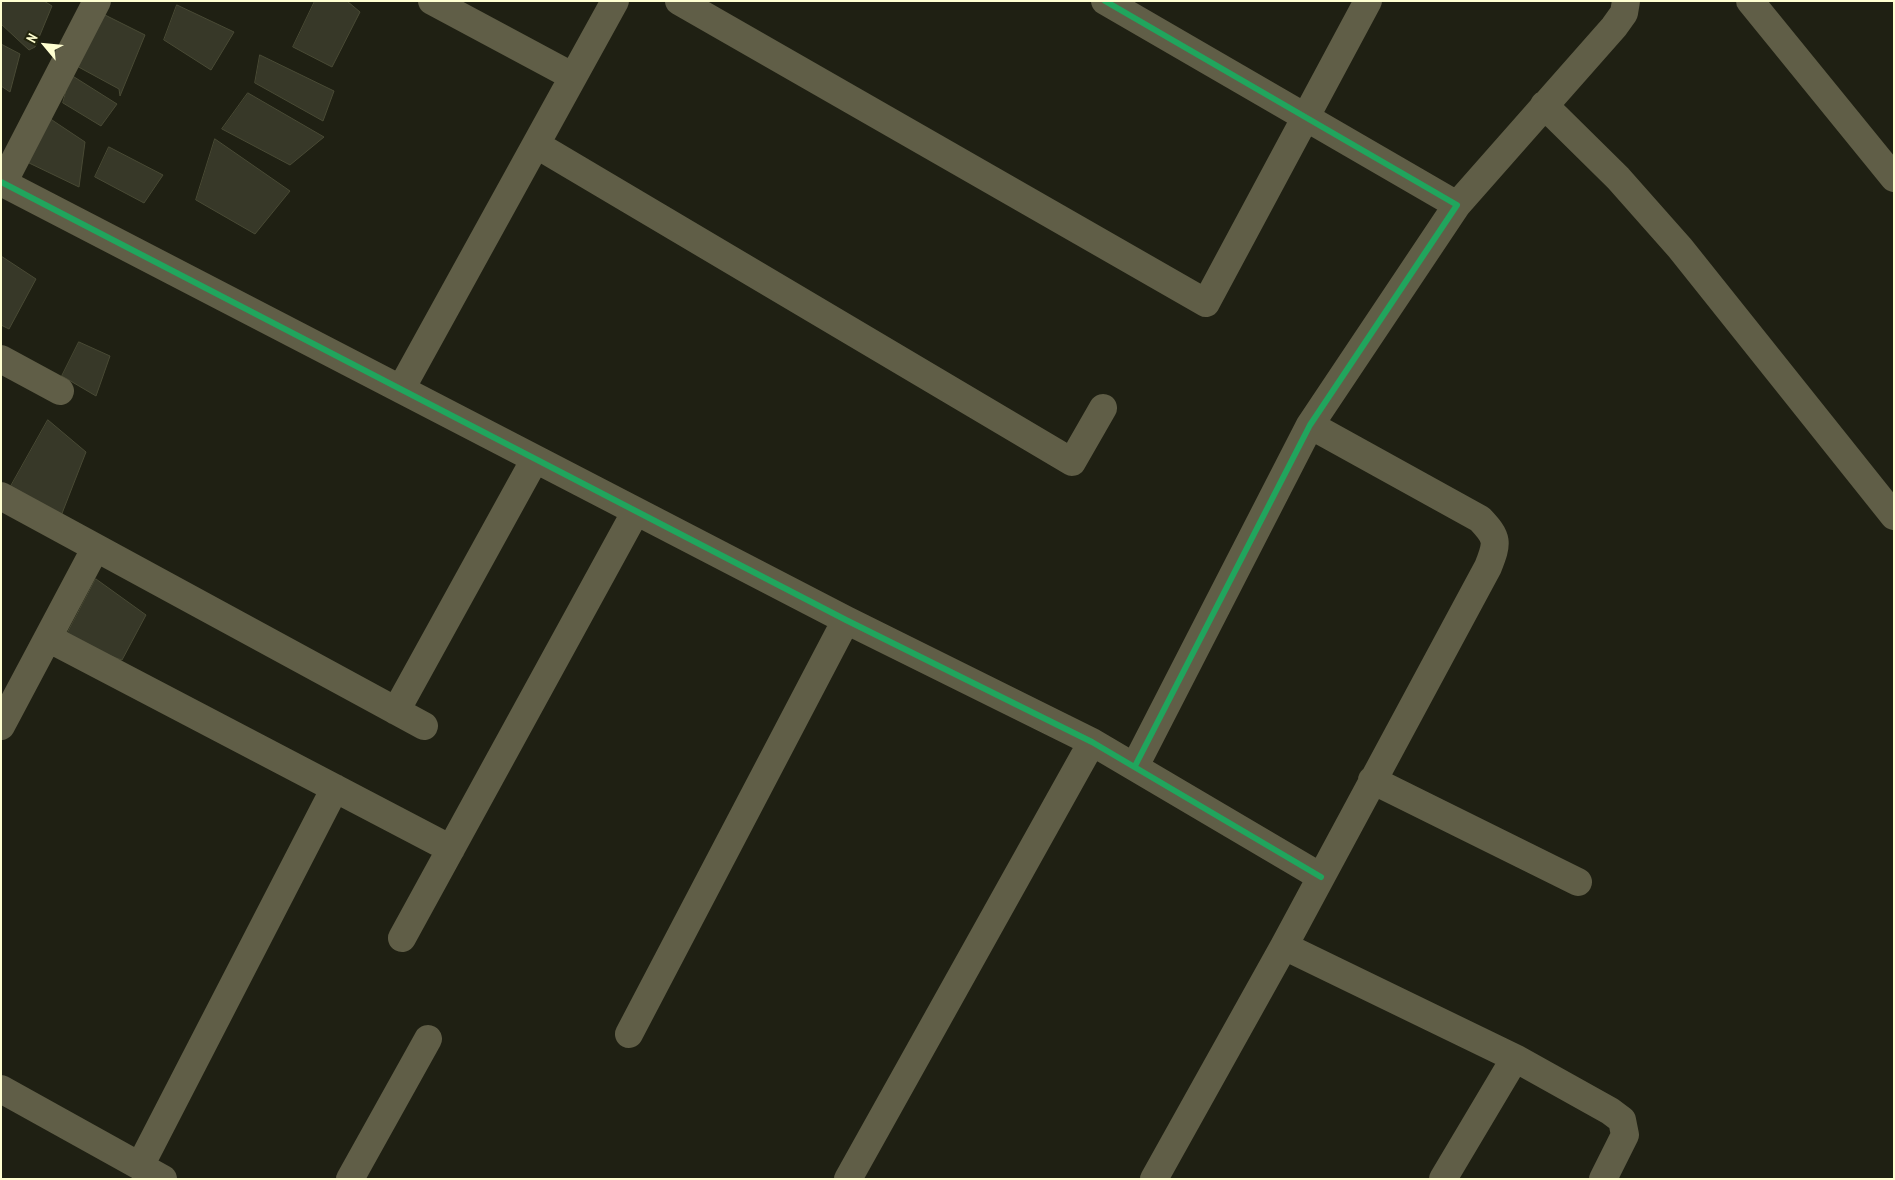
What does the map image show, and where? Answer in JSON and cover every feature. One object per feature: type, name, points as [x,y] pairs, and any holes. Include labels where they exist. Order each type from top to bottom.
[{"type":"street","points":[[97,1],[2,182],[846,620],[1092,742],[1136,766],[1321,877]]},
{"type":"street","points":[[432,1],[572,76]]},
{"type":"street","points":[[401,389],[615,1]]},
{"type":"street","points":[[679,1],[1206,303],[1368,1]]},
{"type":"street","points":[[1106,1],[1457,205]]},
{"type":"street","points":[[1136,766],[1310,425],[1457,205],[1614,27],[1624,13],[1626,1]]},
{"type":"street","points":[[1750,1],[1894,178]]},
{"type":"street","points":[[1544,105],[1618,178],[1680,248],[1894,516]]},
{"type":"street","points":[[537,145],[1072,462],[1103,408]]},
{"type":"street","points":[[1,359],[60,391]]},
{"type":"street","points":[[1154,1179],[1284,946],[1488,567],[1496,547],[1494,534],[1480,519],[1310,425]]},
{"type":"street","points":[[396,711],[535,459]]},
{"type":"street","points":[[1,496],[95,549],[424,726]]},
{"type":"street","points":[[402,938],[636,511]]},
{"type":"street","points":[[1,726],[95,549]]},
{"type":"street","points":[[629,1034],[846,620]]},
{"type":"street","points":[[48,638],[451,849]]},
{"type":"street","points":[[848,1179],[1092,742]]},
{"type":"street","points":[[1372,780],[1578,882]]},
{"type":"street","points":[[140,1166],[335,788]]},
{"type":"street","points":[[1284,946],[1515,1058],[1610,1111],[1622,1120],[1625,1134],[1603,1179]]},
{"type":"street","points":[[350,1179],[428,1039]]},
{"type":"street","points":[[1443,1179],[1515,1058]]},
{"type":"street","points":[[1,1088],[163,1179]]},
{"type":"building","points":[[1,1],[44,1],[52,6],[35,47],[29,50],[1,24]]},
{"type":"building","points":[[315,1],[347,1],[360,12],[332,67],[293,47]]},
{"type":"building","points":[[177,5],[234,32],[211,70],[164,40]]},
{"type":"building","points":[[93,9],[145,35],[120,96],[119,89],[73,64]]},
{"type":"building","points":[[1,44],[20,54],[10,92],[1,86]]},
{"type":"building","points":[[260,55],[334,91],[323,121],[255,83]]},
{"type":"building","points":[[71,75],[117,104],[101,126],[63,103]]},
{"type":"building","points":[[248,93],[324,137],[290,165],[222,129]]},
{"type":"building","points":[[46,116],[85,142],[79,187],[27,162]]},
{"type":"building","points":[[215,139],[290,191],[255,234],[196,200]]},
{"type":"building","points":[[109,147],[163,175],[144,203],[95,177]]},
{"type":"building","points":[[1,256],[36,279],[9,329],[1,325]]},
{"type":"building","points":[[79,342],[110,356],[96,396],[62,376]]},
{"type":"building","points":[[48,420],[86,452],[61,516],[11,486]]},
{"type":"building","points":[[96,579],[146,615],[122,660],[64,640]]},
{"type":"cycle path","points":[[1105,1],[1457,205],[1310,425],[1135,766]]},
{"type":"cycle path","points":[[1,182],[846,620],[1092,742],[1321,877]]}]
